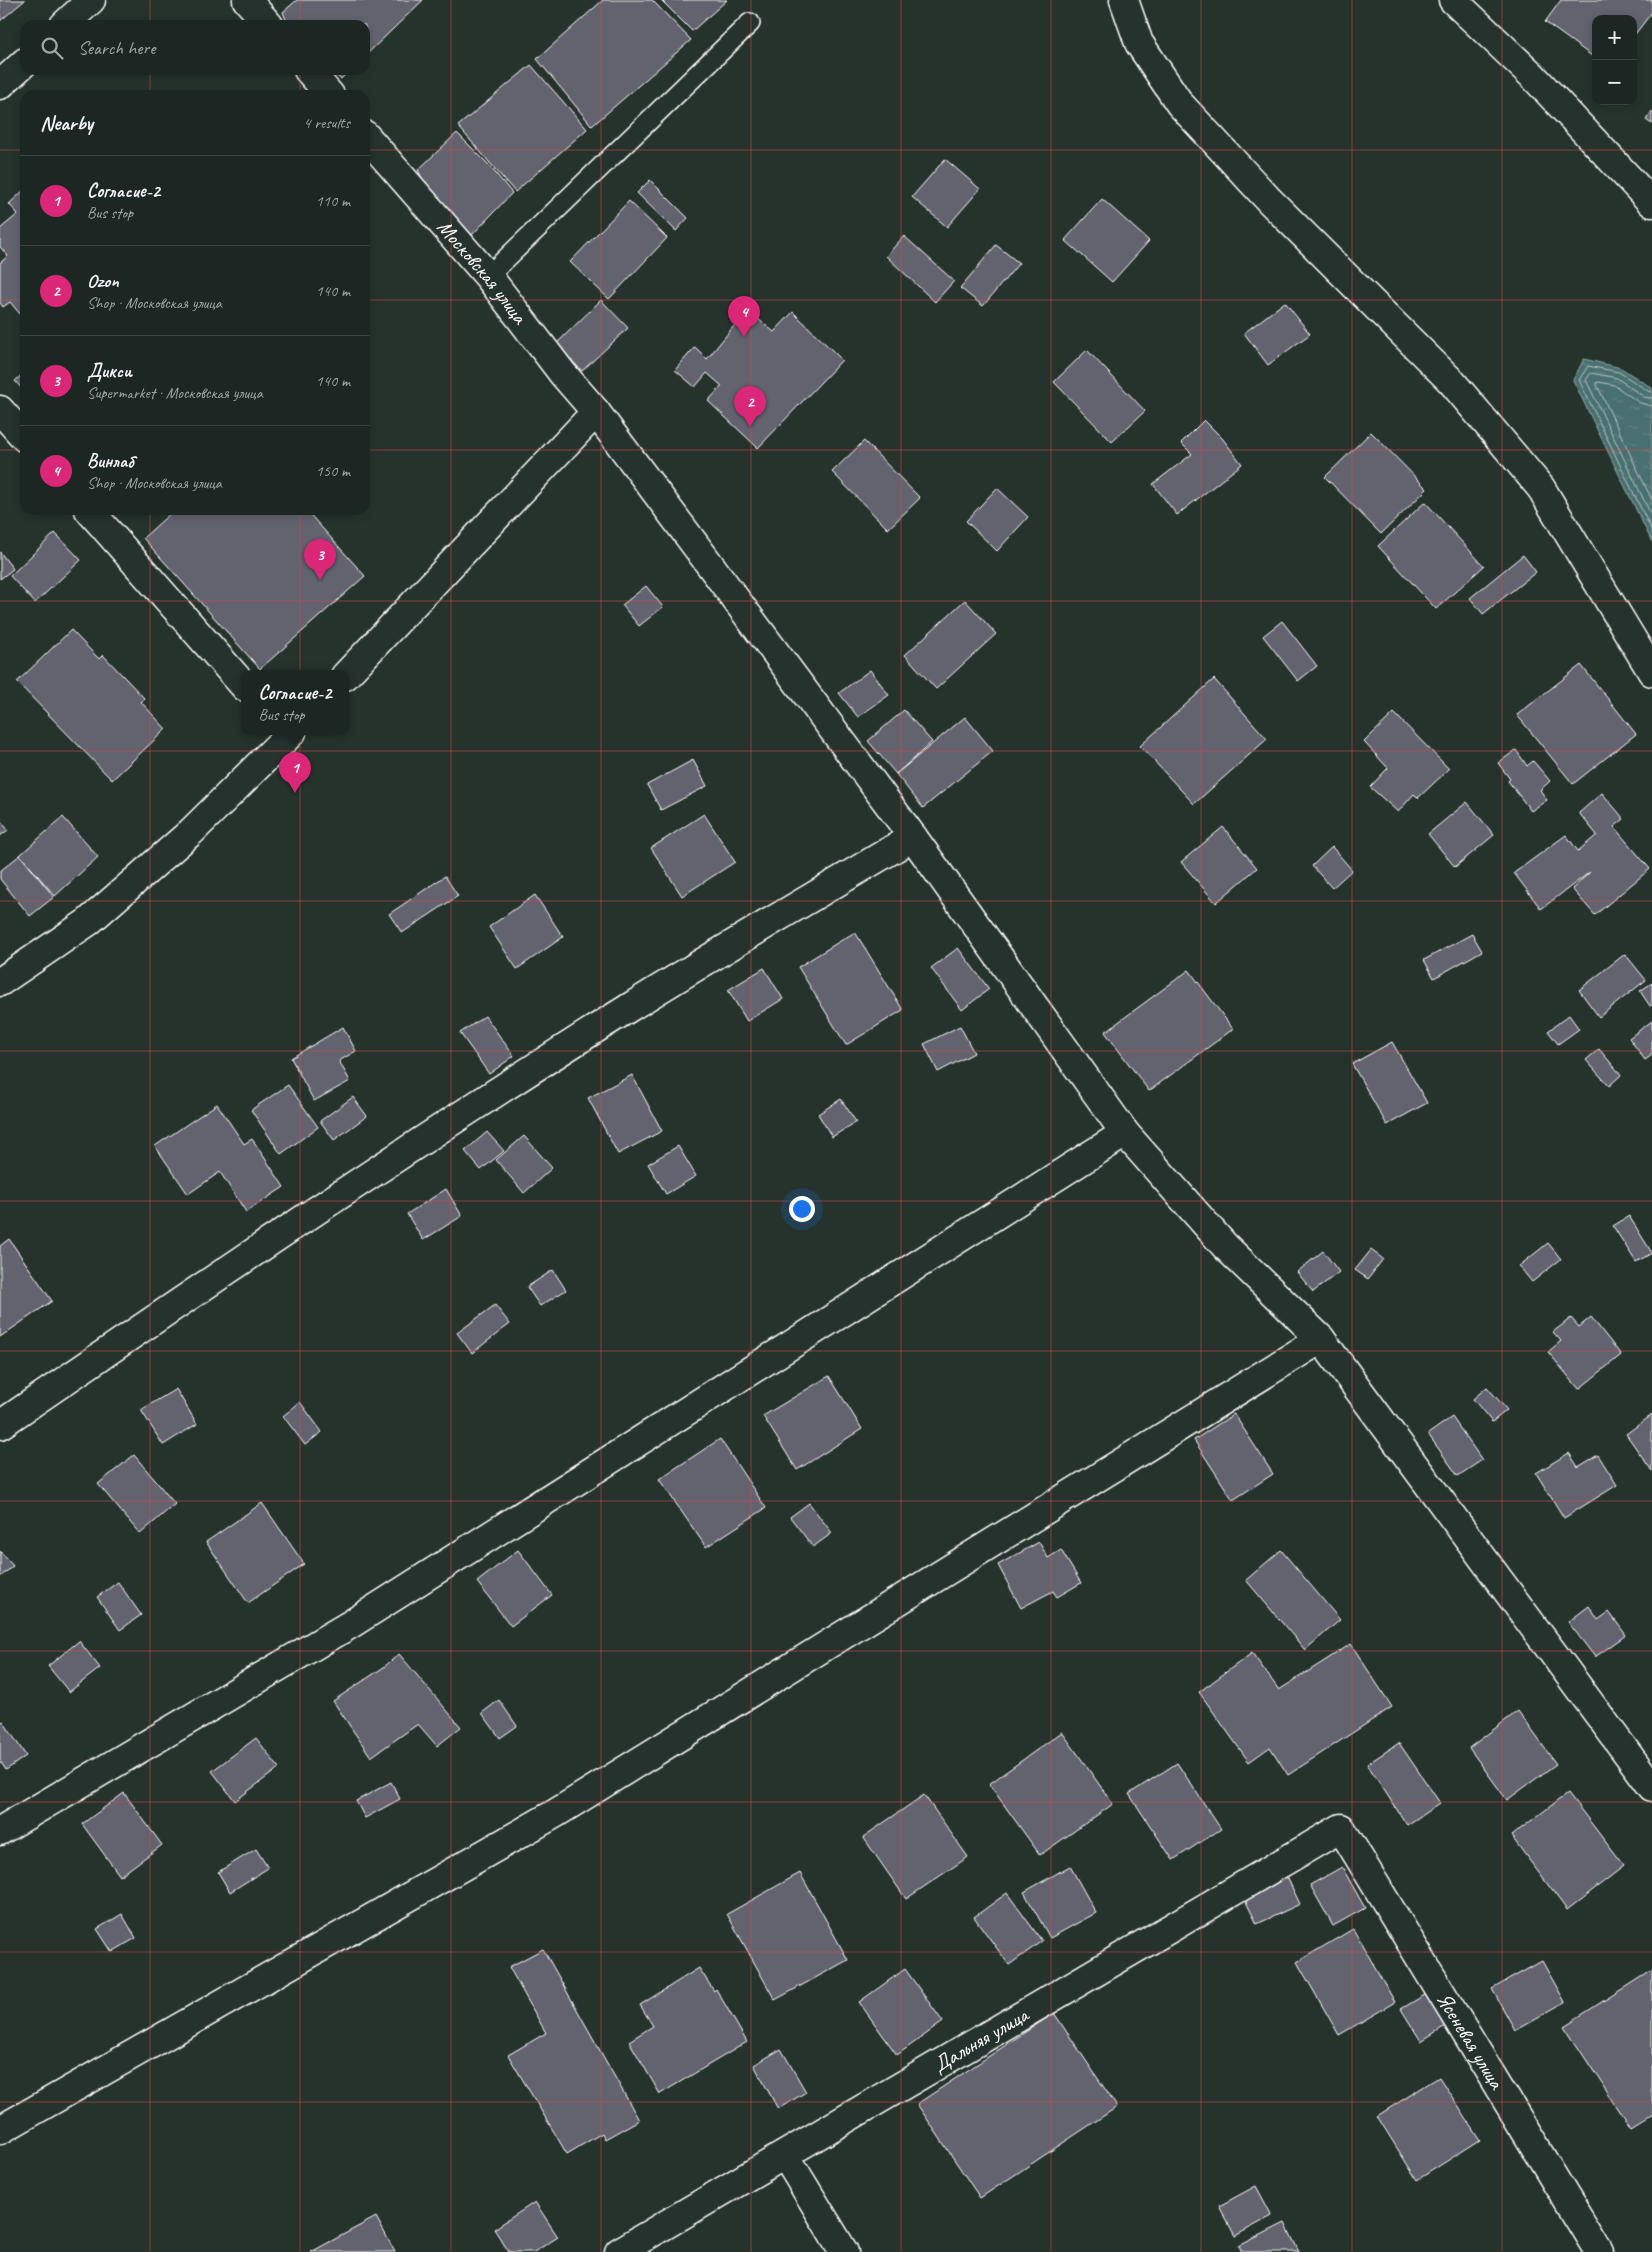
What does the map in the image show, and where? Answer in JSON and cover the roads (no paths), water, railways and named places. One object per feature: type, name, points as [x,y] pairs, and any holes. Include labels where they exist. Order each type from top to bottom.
[{"type":"street","points":[[69,20],[91,0]]},
{"type":"street","points":[[247,0],[265,20]]},
{"type":"street","points":[[1124,0],[1139,44],[1180,104],[1269,200],[1452,382],[1541,488],[1652,672]]},
{"type":"street","points":[[1453,0],[1533,76],[1652,203]]},
{"type":"street","points":[[0,85],[20,67]]},
{"type":"street","points":[[312,75],[326,90]]},
{"type":"street","name":"Московская улица","points":[[370,141],[488,276],[563,374],[596,412],[913,837],[1125,1134],[1225,1246],[1321,1339],[1652,1787]]},
{"type":"street","points":[[0,410],[20,432]]},
{"type":"street","points":[[349,672],[596,412]]},
{"type":"street","points":[[93,515],[241,682]]},
{"type":"street","points":[[0,982],[88,922],[191,832],[286,735]]},
{"type":"street","points":[[0,1425],[288,1229],[612,1018],[913,837]]},
{"type":"street","points":[[0,1831],[351,1624],[1125,1134]]},
{"type":"street","points":[[0,2130],[556,1813],[1321,1339]]},
{"type":"street","name":"Дальняя улица","points":[[619,2252],[1341,1828]]},
{"type":"street","name":"Ясеневая улица","points":[[1341,1828],[1599,2252]]},
{"type":"street","points":[[785,2155],[844,2252]]},
{"type":"lane","points":[[488,276],[750,23]]},
{"type":"water","points":[[1584,359],[1621,368],[1652,388],[1652,542],[1573,380]]},
{"type":"place","name":"Винлаб","points":[[744,337]]},
{"type":"place","name":"Ozon","points":[[750,427]]},
{"type":"place","name":"Дикси","points":[[320,580]]},
{"type":"place","name":"Согласие-2","points":[[295,793]]}]
